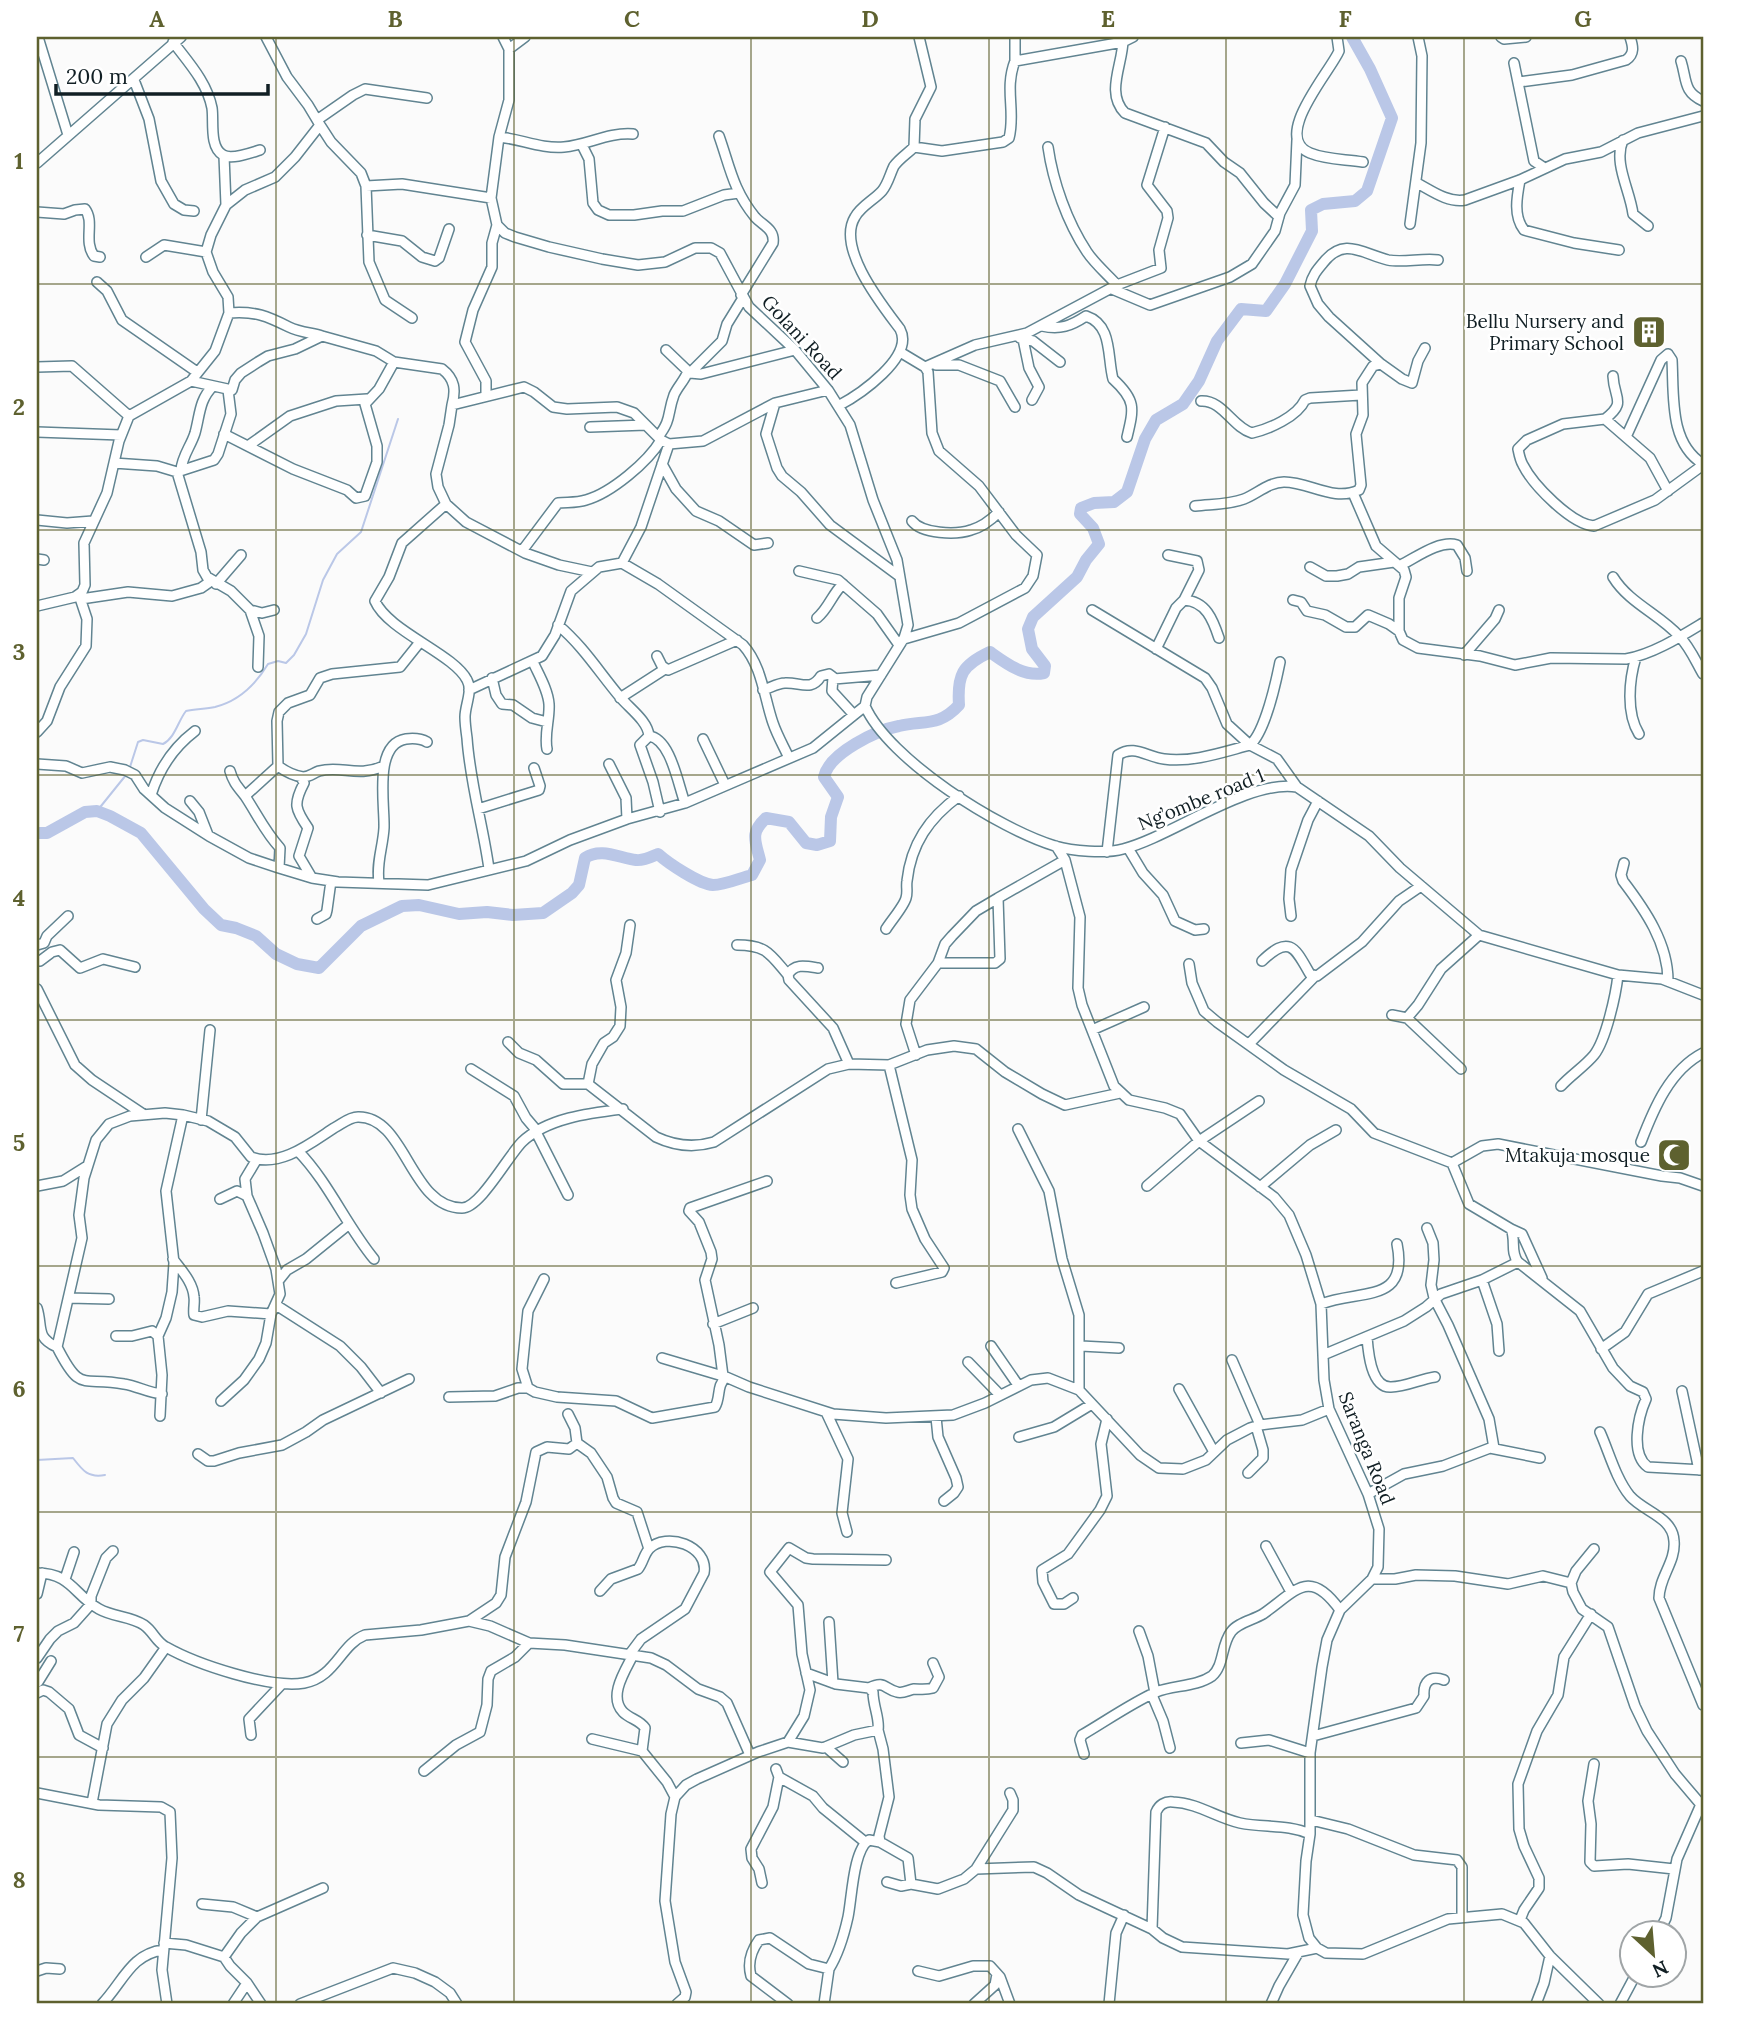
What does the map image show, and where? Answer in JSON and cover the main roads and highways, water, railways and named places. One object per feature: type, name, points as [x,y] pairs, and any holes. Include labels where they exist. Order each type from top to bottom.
[{"type":"waterway","points":[[37,833],[47,833],[85,812],[97,811],[110,816],[141,833],[204,909],[221,925],[256,936],[276,954],[297,964],[319,968],[361,926],[402,906],[419,905],[459,914],[543,913],[572,893],[579,885],[585,858],[597,853],[639,860],[658,854],[676,868],[713,885],[752,875],[760,860],[755,842],[756,833],[766,818],[789,822],[806,843],[817,845],[830,841],[831,817],[838,797],[824,777],[828,768],[844,751],[879,732],[945,717],[959,705],[959,686],[963,672],[990,652],[1023,671],[1044,673],[1045,666],[1032,649],[1028,629],[1033,617],[1077,577],[1099,544],[1093,528],[1080,514],[1081,508],[1094,503],[1114,502],[1127,492],[1145,439],[1156,420],[1183,404],[1199,381],[1217,341],[1241,309],[1266,311],[1285,284],[1312,231],[1311,210],[1323,204],[1355,201],[1367,191],[1392,118],[1352,37]]},
{"type":"waterway","points":[[130,767],[138,742],[143,740],[163,744],[173,734],[186,711],[215,707],[232,701],[252,685],[268,664],[278,661],[286,663],[294,655],[306,634],[323,580],[337,554],[361,532],[398,419]]},
{"type":"waterway","points":[[97,811],[126,775]]},
{"type":"waterway","points":[[37,1460],[73,1458],[86,1473],[105,1475]]},
{"type":"place","name":"Bellu Nursery and Primary School","points":[[1649,332]]},
{"type":"place","name":"Mtakuja mosque","points":[[1674,1155]]}]
